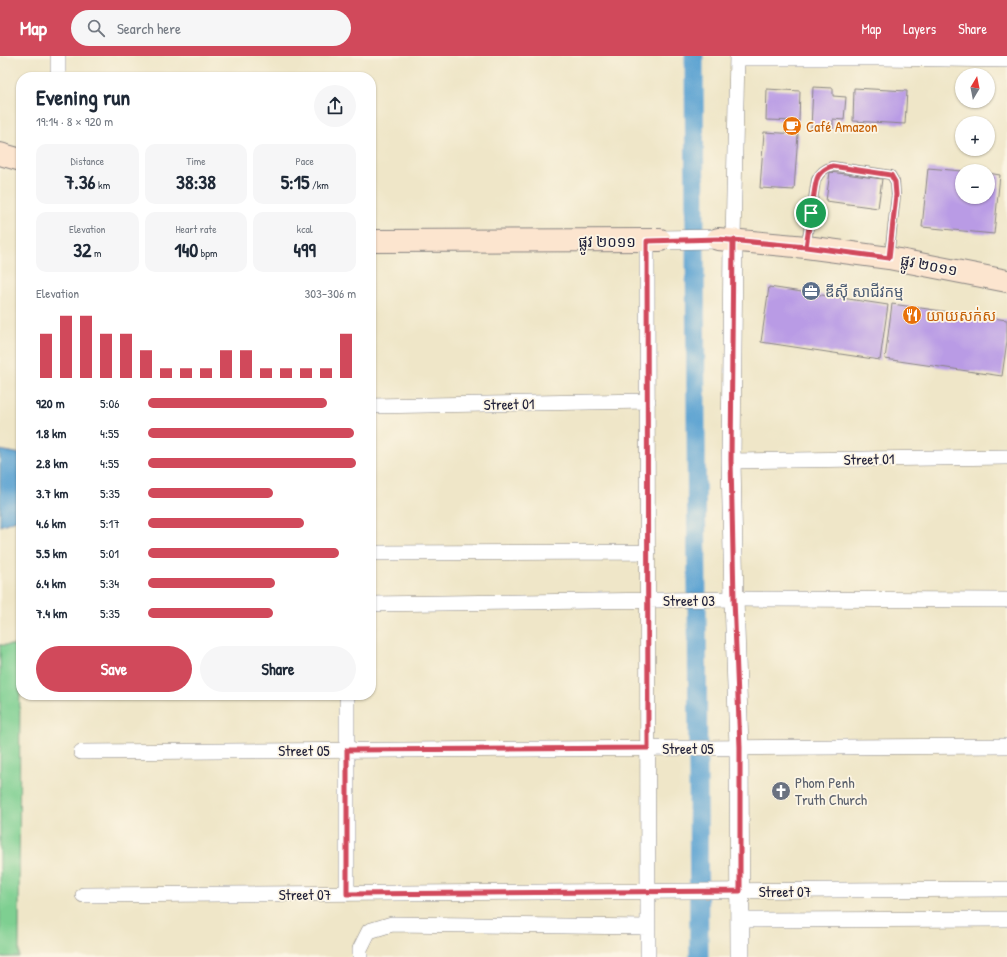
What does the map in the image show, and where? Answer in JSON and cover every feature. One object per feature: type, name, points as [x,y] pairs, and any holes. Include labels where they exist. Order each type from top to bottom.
[{"type":"main road","points":[[0,154],[16,159]]},
{"type":"main road","name":"ផ្លូវ ២០១១","points":[[376,241],[654,240]]},
{"type":"main road","name":"ផ្លូវ ២០១១","points":[[726,240],[806,247],[889,258],[1007,281]]},
{"type":"street","points":[[58,56],[58,72]]},
{"type":"street","points":[[740,957],[740,920],[733,892],[731,461],[726,240],[737,57],[882,57],[1007,60]]},
{"type":"street","points":[[648,957],[653,748],[652,600],[648,552],[648,401],[654,240]]},
{"type":"street","name":"ផ្លូវ ២០១១","points":[[654,240],[726,240]]},
{"type":"street","name":"Street 01","points":[[376,406],[648,401]]},
{"type":"street","name":"Street 01","points":[[731,461],[1007,457]]},
{"type":"street","points":[[376,553],[648,552]]},
{"type":"street","name":"Street 03","points":[[376,604],[652,600],[1007,600]]},
{"type":"street","points":[[347,700],[347,894]]},
{"type":"street","name":"Street 05","points":[[81,752],[1007,746]]},
{"type":"street","name":"Street 07","points":[[83,895],[733,892],[1007,889]]},
{"type":"street","points":[[740,920],[1007,919]]},
{"type":"street","points":[[360,957],[360,948],[369,932],[392,924],[648,927]]},
{"type":"lane","points":[[806,247],[816,180],[825,168],[832,166],[891,175],[895,182],[896,195],[889,258]]},
{"type":"green space","points":[[0,645],[16,645],[16,700],[20,700],[19,957],[0,957]]},
{"type":"water","points":[[0,450],[16,453],[16,520],[0,526]]},
{"type":"building","points":[[813,87],[833,88],[833,96],[846,97],[844,120],[833,119],[833,129],[811,128]]},
{"type":"building","points":[[854,88],[907,91],[905,124],[853,121]]},
{"type":"building","points":[[767,89],[800,91],[799,121],[766,120]]},
{"type":"building","points":[[764,132],[798,134],[794,190],[760,188]]},
{"type":"building","points":[[928,168],[955,170],[955,204],[995,204],[995,174],[1000,175],[994,234],[922,227]]},
{"type":"building","points":[[830,172],[882,179],[878,208],[826,201]]},
{"type":"building","points":[[769,287],[888,305],[880,360],[761,342]]},
{"type":"building","points":[[892,304],[1007,320],[1007,341],[1002,376],[885,359]]},
{"type":"waterway","points":[[694,56],[699,957]]},
{"type":"place","name":"Café Amazon","points":[[792,126]]},
{"type":"place","name":"ឌីស៊ី សាជីវកម្ម","points":[[811,291]]},
{"type":"place","name":"យាយសក់ស","points":[[912,315]]},
{"type":"place","name":"Phom Penh Truth Church","points":[[781,791]]},
{"type":"route","points":[[811,213],[806,247],[733,240],[718,239],[647,241],[648,748],[347,750],[347,894],[740,891],[740,747],[734,599],[731,461],[733,240],[769,243],[806,247],[889,258],[896,195],[895,182],[891,175],[832,166],[825,168],[816,180],[811,213]]}]
